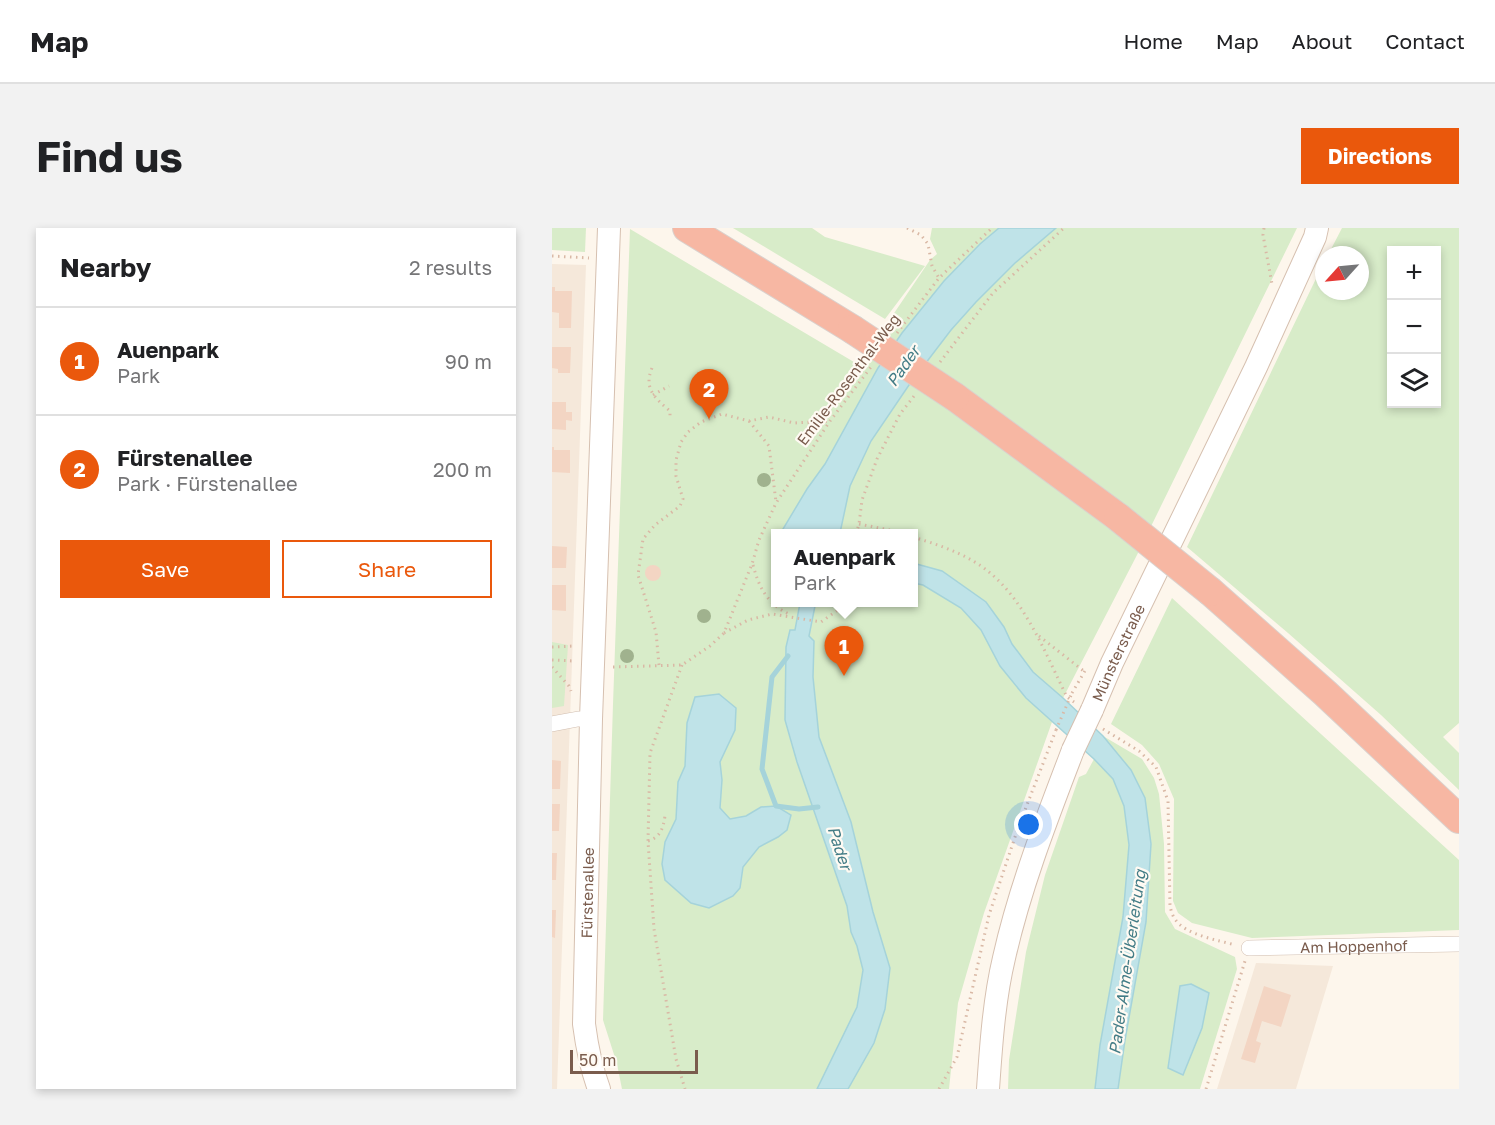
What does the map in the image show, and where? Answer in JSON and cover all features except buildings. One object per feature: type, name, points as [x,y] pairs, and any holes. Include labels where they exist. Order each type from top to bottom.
[{"type":"highway","points":[[687,228],[852,329],[955,398],[1118,517],[1210,592],[1325,693],[1459,819]]},
{"type":"main road","name":"Fürstenallee","points":[[599,1089],[587,1049],[584,1024],[591,719],[609,228]]},
{"type":"main road","name":"Münsterstraße","points":[[988,1089],[992,1036],[1004,959],[1027,877],[1073,750],[1112,663],[1256,367],[1318,231]]},
{"type":"street","points":[[552,724],[591,719]]},
{"type":"street","name":"Am Hoppenhof","points":[[1249,948],[1459,944]]},
{"type":"path","points":[[907,228],[921,235],[928,244],[932,266],[939,278]]},
{"type":"path","name":"Emilie-Rosenthal-Weg","points":[[895,335],[939,278],[992,228]]},
{"type":"path","points":[[1264,228],[1263,235],[1272,286]]},
{"type":"path","points":[[552,256],[608,259]]},
{"type":"path","name":"Emilie-Rosenthal-Weg","points":[[682,666],[724,633],[752,564],[759,540],[776,503],[830,421],[874,363]]},
{"type":"path","points":[[652,368],[650,372],[651,391],[656,399],[670,411],[670,416]]},
{"type":"path","points":[[653,395],[669,386]]},
{"type":"path","points":[[659,666],[656,632],[638,576],[643,539],[655,525],[680,506],[682,499],[676,476],[676,460],[681,442],[688,432],[700,422],[722,414],[749,421],[769,417],[794,423],[830,421]]},
{"type":"path","points":[[749,421],[769,446],[776,503]]},
{"type":"path","points":[[858,529],[859,524],[881,529]]},
{"type":"path","points":[[918,539],[959,554],[988,571],[1004,586],[1038,636],[1067,697]]},
{"type":"path","points":[[752,564],[764,594],[771,601]]},
{"type":"path","points":[[777,607],[795,617]]},
{"type":"path","points":[[724,633],[748,620],[772,614],[821,622],[838,610],[838,607]]},
{"type":"path","points":[[1038,636],[1085,672]]},
{"type":"path","points":[[552,660],[580,661]]},
{"type":"path","points":[[1056,730],[1072,693],[1090,662]]},
{"type":"path","points":[[606,667],[682,666],[650,753],[648,841],[654,929],[676,1059],[685,1089]]},
{"type":"path","points":[[552,668],[563,680]]},
{"type":"path","points":[[1104,730],[1139,751],[1155,767],[1168,801],[1170,906],[1175,920],[1188,930],[1209,938],[1249,948],[1206,1089]]},
{"type":"path","points":[[648,841],[662,832],[665,816]]},
{"type":"path","points":[[939,1089],[957,1057]]},
{"type":"shaded area","points":[[552,264],[586,265],[557,1089],[552,1089]]},
{"type":"shaded area","points":[[1256,963],[1333,966],[1296,1089],[1217,1089]]},
{"type":"green space","points":[[552,228],[586,228],[585,252],[552,250]]},
{"type":"green space","points":[[733,228],[812,228],[825,237],[925,266],[885,319]]},
{"type":"green space","points":[[932,228],[1297,228],[1137,555],[1052,722],[984,913],[958,1003],[949,1089],[622,1089],[617,1064],[603,1020],[630,229],[859,365],[930,260],[937,254],[930,239]]},
{"type":"green space","points":[[1342,228],[1459,228],[1459,723],[1443,737],[1459,753],[1459,790],[1381,715],[1187,547],[1315,281],[1315,300],[1369,300],[1369,246],[1333,246]]},
{"type":"green space","points":[[1172,598],[1459,860],[1459,930],[1252,938],[1192,923],[1178,913],[1173,901],[1174,799],[1159,764],[1142,745],[1111,724]]},
{"type":"green space","points":[[552,642],[568,645],[564,706],[552,708]]},
{"type":"green space","points":[[1103,736],[1142,759],[1154,778],[1159,794],[1164,844],[1165,912],[1175,929],[1235,957],[1237,969],[1200,1089],[1118,1089],[1146,922],[1151,844],[1131,770]]},
{"type":"green space","points":[[1094,759],[1113,779],[1124,806],[1129,845],[1123,917],[1100,1045],[1095,1089],[1008,1089],[1009,1060],[1026,952],[1045,875],[1079,777],[1086,774]]},
{"type":"water","name":"Pader","points":[[999,228],[1056,228],[1015,263],[976,302],[951,330],[909,385],[871,441],[850,486],[841,529],[783,529],[825,464],[878,368],[902,333],[944,281]]},
{"type":"water","name":"Pader-Alme-Überleitung","points":[[918,564],[942,571],[986,602],[1004,627],[1012,644],[1033,672],[1103,736],[1131,770],[1145,798],[1151,844],[1146,922],[1118,1089],[1095,1089],[1100,1045],[1123,917],[1129,845],[1124,806],[1113,779],[1026,698],[1000,666],[981,630],[961,608],[918,584]]},
{"type":"water","name":"Pader","points":[[799,607],[815,607],[809,636],[814,641],[813,677],[819,737],[851,822],[873,912],[890,968],[885,1009],[874,1043],[848,1089],[817,1089],[857,1007],[863,970],[851,932],[847,906],[797,762],[785,720],[786,647],[790,630],[795,630]]},
{"type":"water","points":[[719,694],[736,708],[735,730],[720,762],[722,780],[720,808],[730,819],[746,816],[761,807],[776,806],[791,815],[787,830],[759,847],[743,867],[740,888],[733,896],[709,908],[691,903],[665,880],[662,864],[665,842],[676,819],[678,782],[685,766],[687,723],[695,697]]},
{"type":"water","points":[[1191,984],[1209,993],[1202,1028],[1183,1075],[1168,1068],[1180,986]]},
{"type":"waterway","points":[[788,656],[772,677],[762,769],[776,806],[799,809],[818,807]]},
{"type":"place","name":"Fürstenallee","points":[[709,419]]},
{"type":"place","name":"Auenpark","points":[[844,676]]}]
